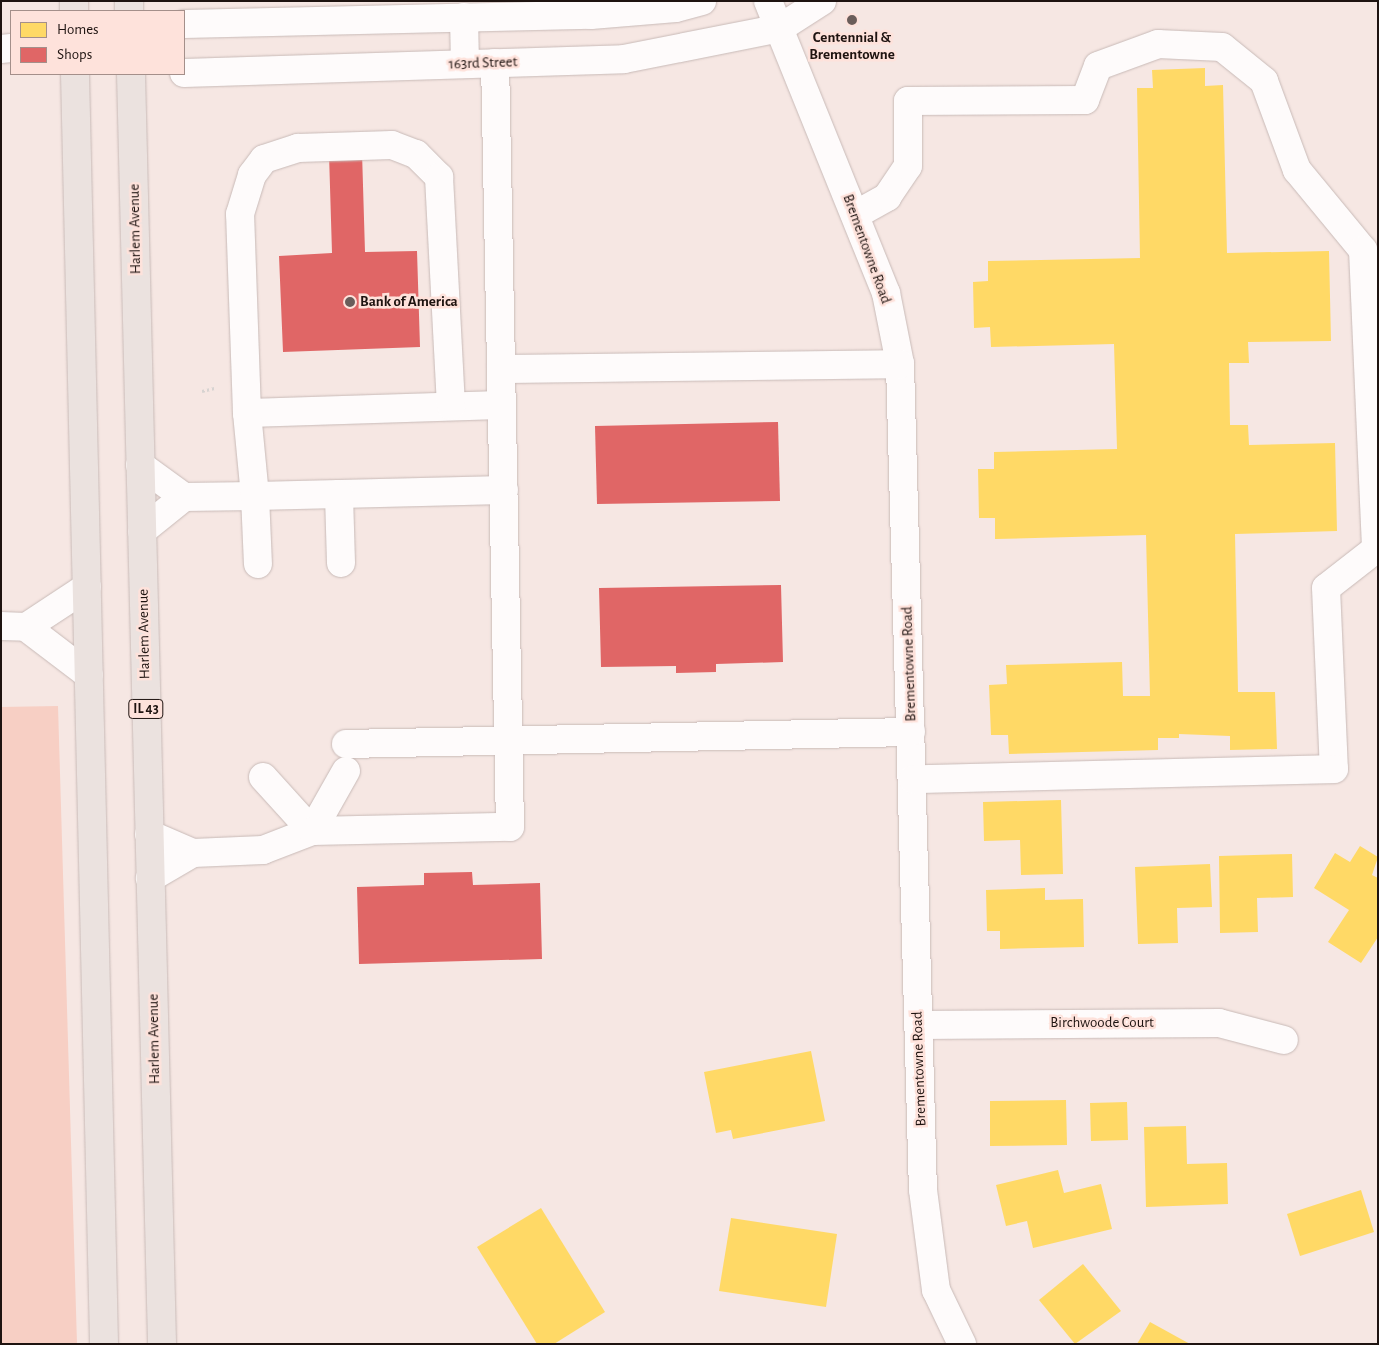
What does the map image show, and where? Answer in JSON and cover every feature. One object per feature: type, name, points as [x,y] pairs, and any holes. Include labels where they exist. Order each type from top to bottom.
[{"type":"main road","points":[[75,75],[104,1344]]},
{"type":"main road","name":"Harlem Avenue","points":[[131,75],[162,1344]]},
{"type":"street","points":[[185,24],[591,15],[676,8],[702,1]]},
{"type":"street","name":"Brementowne Road","points":[[768,1],[886,294],[900,364],[923,1190],[934,1281],[962,1344]]},
{"type":"street","points":[[780,28],[822,1]]},
{"type":"street","points":[[464,17],[465,64]]},
{"type":"street","name":"163rd Street","points":[[185,73],[624,59],[780,28]]},
{"type":"street","points":[[855,215],[887,197],[908,166],[908,101],[1085,100],[1098,66],[1158,44],[1222,47],[1264,81],[1297,170],[1363,250],[1376,549],[1326,588],[1334,768],[913,779]]},
{"type":"street","points":[[149,834],[193,853],[263,850],[312,831],[510,827],[495,63]]},
{"type":"street","points":[[258,564],[255,496],[247,413],[240,214],[252,174],[264,159],[298,148],[392,145],[416,154],[439,177],[450,406]]},
{"type":"street","points":[[501,369],[900,364]]},
{"type":"street","points":[[247,413],[502,405]]},
{"type":"street","points":[[140,465],[184,497],[504,490]]},
{"type":"street","points":[[339,494],[341,563]]},
{"type":"street","points":[[142,531],[184,497]]},
{"type":"street","points":[[87,587],[14,626],[89,675]]},
{"type":"street","points":[[346,744],[911,732]]},
{"type":"street","points":[[312,831],[346,771]]},
{"type":"street","points":[[263,777],[312,831]]},
{"type":"street","points":[[150,878],[193,853]]},
{"type":"street","name":"Birchwoode Court","points":[[918,1025],[1219,1023],[1284,1040]]},
{"type":"shaded area","points":[[58,706],[77,1344],[1,1344],[1,707]]},
{"type":"building: Homes","points":[[1205,68],[1205,86],[1223,85],[1227,253],[1329,251],[1331,341],[1248,342],[1249,363],[1229,363],[1230,425],[1248,425],[1249,445],[1335,443],[1337,531],[1235,534],[1238,692],[1275,692],[1277,749],[1230,750],[1230,736],[1179,734],[1179,738],[1158,738],[1158,750],[1009,754],[1008,735],[991,735],[989,685],[1007,684],[1006,665],[1122,662],[1123,696],[1150,696],[1146,535],[995,539],[995,518],[979,518],[978,469],[994,469],[994,452],[1117,449],[1114,344],[991,347],[990,327],[974,328],[973,282],[988,281],[988,261],[1140,258],[1137,88],[1153,88],[1152,70]]},
{"type":"building: Homes","points":[[1061,800],[1063,874],[1021,875],[1020,840],[984,841],[983,802]]},
{"type":"building: Homes","points":[[1360,846],[1378,857],[1372,875],[1378,878],[1378,937],[1361,963],[1328,942],[1349,910],[1314,888],[1335,853],[1350,862]]},
{"type":"building: Homes","points":[[1292,854],[1293,897],[1257,898],[1258,932],[1220,933],[1219,856]]},
{"type":"building: Homes","points":[[1210,864],[1212,907],[1177,908],[1178,943],[1138,944],[1135,867]]},
{"type":"building: Homes","points":[[1045,888],[1045,900],[1083,899],[1084,947],[1000,949],[1000,931],[987,931],[986,890]]},
{"type":"building: Homes","points":[[811,1051],[825,1121],[733,1139],[731,1130],[716,1133],[704,1072]]},
{"type":"building: Homes","points":[[1066,1100],[1067,1145],[990,1146],[990,1101]]},
{"type":"building: Homes","points":[[1127,1102],[1128,1140],[1091,1141],[1090,1103]]},
{"type":"building: Homes","points":[[1186,1126],[1187,1164],[1227,1163],[1228,1204],[1146,1207],[1144,1127]]},
{"type":"building: Homes","points":[[1058,1170],[1064,1193],[1101,1184],[1112,1229],[1033,1248],[1027,1221],[1006,1226],[996,1185]]},
{"type":"building: Homes","points":[[1361,1190],[1374,1232],[1300,1256],[1287,1214]]},
{"type":"building: Homes","points":[[541,1208],[605,1312],[554,1344],[537,1344],[477,1247]]},
{"type":"building: Homes","points":[[731,1218],[837,1234],[826,1307],[719,1291]]},
{"type":"building: Homes","points":[[1083,1264],[1121,1311],[1075,1344],[1039,1300]]},
{"type":"building: Homes","points":[[1150,1322],[1190,1344],[1137,1344]]},
{"type":"building: Shops","name":"Bank of America","points":[[362,152],[365,252],[417,251],[420,347],[283,352],[279,256],[332,253],[329,154]]},
{"type":"building: Shops","points":[[778,422],[780,501],[597,504],[595,426]]},
{"type":"building: Shops","points":[[781,585],[783,662],[716,664],[716,672],[676,673],[676,666],[601,667],[599,588]]},
{"type":"building: Shops","points":[[472,872],[473,885],[540,883],[542,959],[359,964],[357,887],[424,885],[424,873]]},
{"type":"place","name":"Centennial & Brementowne","points":[[852,20]]},
{"type":"place","name":"Bank of America","points":[[350,302]]}]
